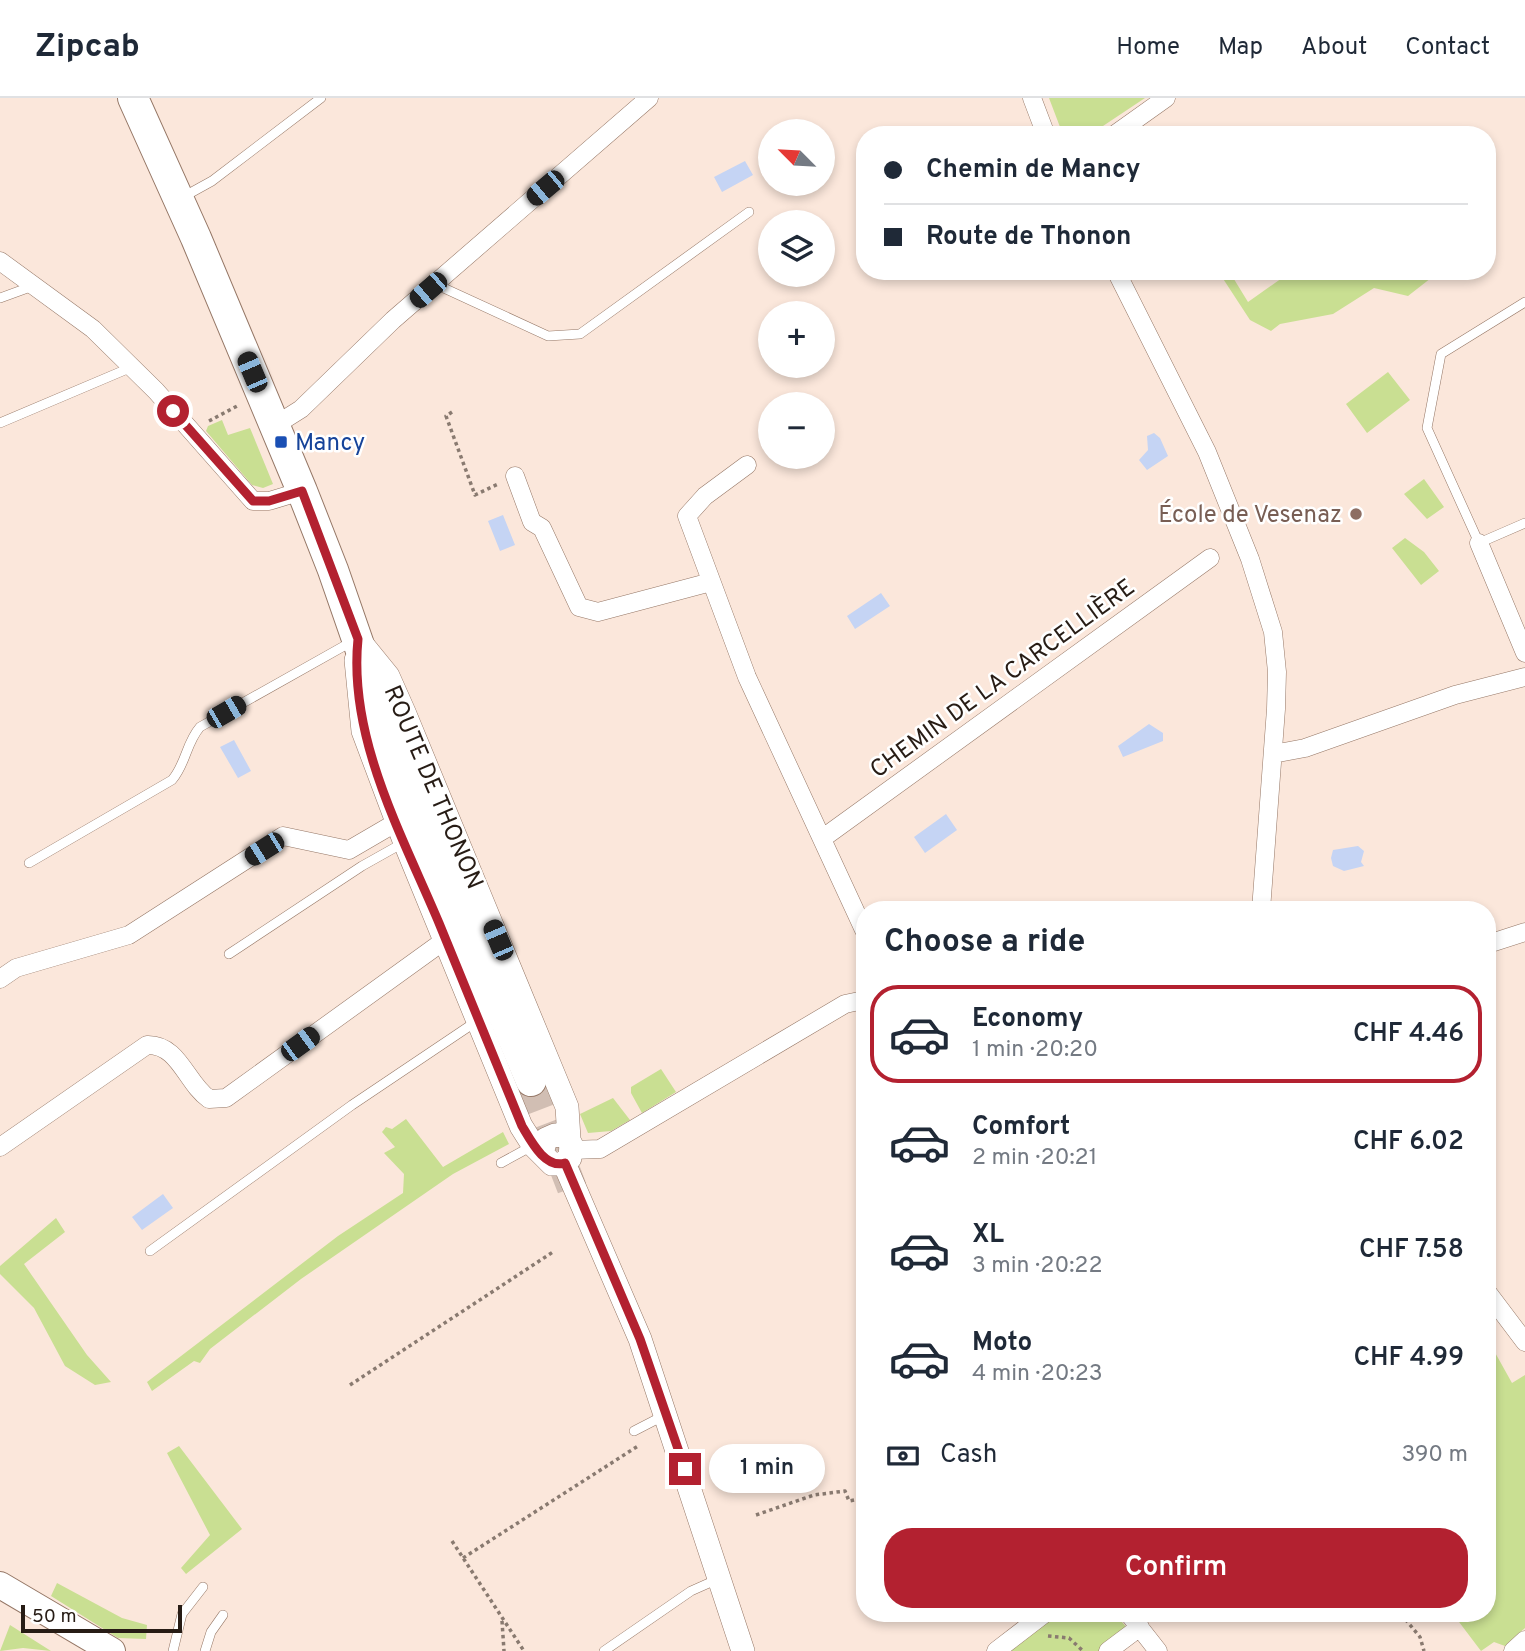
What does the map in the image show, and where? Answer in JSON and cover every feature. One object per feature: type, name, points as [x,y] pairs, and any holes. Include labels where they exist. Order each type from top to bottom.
[{"type":"main road","name":"ROUTE DE THONON","points":[[133,98],[302,491],[358,639]]},
{"type":"main road","points":[[358,639],[410,792],[531,1081]]},
{"type":"main road","points":[[0,1585],[111,1651]]},
{"type":"street","points":[[274,426],[301,408],[435,284],[649,98]]},
{"type":"street","points":[[1032,98],[1043,126]]},
{"type":"street","points":[[1127,126],[1166,98]]},
{"type":"street","points":[[0,261],[93,329],[132,367],[253,501],[269,501],[302,491]]},
{"type":"street","points":[[1121,280],[1207,452],[1262,594],[1276,650],[1273,754],[1262,901]]},
{"type":"street","points":[[747,466],[705,496],[687,516],[747,677],[856,912]]},
{"type":"street","points":[[515,476],[532,522],[542,527],[579,607],[598,612],[711,582]]},
{"type":"street","points":[[1479,543],[1525,653]]},
{"type":"street","name":"CHEMIN DE LA CARCELLIÈRE","points":[[823,838],[1210,558]]},
{"type":"street","name":"ROUTE DE THONON","points":[[358,639],[356,658],[363,731],[401,833],[522,1126],[538,1149]]},
{"type":"street","name":"ROUTE DE THONON","points":[[358,639],[373,654],[388,676],[567,1107],[568,1151],[666,1414],[743,1651]]},
{"type":"street","points":[[1273,754],[1305,748],[1455,695],[1525,677]]},
{"type":"street","points":[[0,979],[16,968],[129,935],[284,836],[349,850],[401,833]]},
{"type":"street","points":[[1496,941],[1525,932]]},
{"type":"street","points":[[0,1147],[147,1045],[158,1044],[168,1049],[209,1099],[226,1098],[446,940]]},
{"type":"street","points":[[538,1149],[550,1136],[560,1134],[568,1151],[600,1149],[845,1004],[856,1001]]},
{"type":"street","points":[[1496,1304],[1525,1342]]},
{"type":"street","points":[[996,1651],[1034,1622]]},
{"type":"street","points":[[1108,1651],[1132,1622]]},
{"type":"street","points":[[1136,1622],[1158,1651]]},
{"type":"street","points":[[1513,1651],[1525,1640]]},
{"type":"lane","points":[[178,200],[212,181],[321,98]]},
{"type":"lane","points":[[435,284],[548,336],[580,334],[749,212]]},
{"type":"lane","points":[[0,298],[35,285]]},
{"type":"lane","points":[[1525,302],[1441,355],[1427,428],[1479,543],[1525,523]]},
{"type":"lane","points":[[0,423],[132,367]]},
{"type":"lane","points":[[29,863],[172,780],[182,766],[191,739],[200,727],[358,639]]},
{"type":"lane","points":[[229,954],[393,846],[401,833]]},
{"type":"lane","points":[[150,1251],[363,1097],[479,1020]]},
{"type":"lane","points":[[501,1163],[538,1149]]},
{"type":"lane","points":[[634,1431],[666,1414]]},
{"type":"lane","points":[[604,1651],[691,1591],[720,1579]]},
{"type":"lane","points":[[173,1651],[182,1614],[203,1587]]},
{"type":"lane","points":[[205,1651],[211,1632],[223,1615]]},
{"type":"path","points":[[191,431],[244,403]]},
{"type":"path","points":[[452,412],[446,416],[475,495],[515,476]]},
{"type":"path","points":[[350,1385],[554,1252]]},
{"type":"path","points":[[463,1558],[640,1445]]},
{"type":"path","points":[[756,1515],[814,1495],[845,1491],[849,1501],[856,1500]]},
{"type":"path","points":[[452,1541],[524,1651]]},
{"type":"path","points":[[503,1619],[504,1651]]},
{"type":"path","points":[[1042,1622],[1049,1636],[1069,1638],[1083,1651]]},
{"type":"path","points":[[1408,1622],[1420,1637],[1424,1651]]},
{"type":"green space","points":[[1049,98],[1145,98],[1103,126],[1060,126]]},
{"type":"green space","points":[[1224,280],[1235,280],[1248,302],[1279,280],[1428,280],[1408,296],[1374,288],[1333,314],[1280,324],[1271,331],[1250,320]]},
{"type":"green space","points":[[1388,372],[1410,400],[1367,433],[1346,404]]},
{"type":"green space","points":[[222,420],[228,435],[250,428],[273,484],[263,488],[252,485],[206,431],[208,426]]},
{"type":"green space","points":[[1424,479],[1444,507],[1427,519],[1404,494]]},
{"type":"green space","points":[[1405,538],[1424,552],[1439,571],[1421,585],[1392,548]]},
{"type":"green space","points":[[661,1069],[676,1092],[642,1113],[631,1093],[631,1087]]},
{"type":"green space","points":[[613,1098],[630,1120],[611,1131],[588,1133],[580,1114]]},
{"type":"green space","points":[[406,1119],[443,1167],[503,1132],[509,1144],[453,1174],[301,1279],[210,1349],[200,1363],[194,1361],[152,1391],[147,1382],[338,1236],[403,1193],[404,1174],[384,1153],[395,1147],[382,1132],[386,1127],[392,1129]]},
{"type":"green space","points":[[56,1218],[65,1232],[24,1264],[87,1355],[111,1382],[95,1385],[65,1366],[34,1308],[0,1274],[0,1266]]},
{"type":"green space","points":[[1496,1354],[1512,1383],[1525,1375],[1525,1628],[1505,1646],[1494,1642],[1481,1651],[1459,1622],[1496,1622]]},
{"type":"green space","points":[[179,1446],[242,1529],[186,1574],[181,1568],[210,1535],[167,1453]]},
{"type":"green space","points":[[57,1583],[122,1618],[147,1625],[146,1639],[118,1638],[51,1596]]},
{"type":"green space","points":[[1047,1622],[1122,1622],[1128,1629],[1099,1651],[1009,1651]]},
{"type":"green space","points":[[10,1625],[51,1651],[23,1648],[0,1651]]},
{"type":"water","points":[[745,161],[753,175],[722,192],[714,177]]},
{"type":"water","points":[[1154,433],[1160,438],[1168,456],[1147,470],[1139,460],[1148,450],[1147,436]]},
{"type":"water","points":[[503,515],[515,545],[500,551],[488,521]]},
{"type":"water","points":[[881,593],[890,606],[855,629],[847,616]]},
{"type":"water","points":[[1149,724],[1163,733],[1163,741],[1123,757],[1118,746]]},
{"type":"water","points":[[234,740],[251,771],[238,778],[220,747]]},
{"type":"water","points":[[946,814],[957,830],[925,853],[914,837]]},
{"type":"water","points":[[1358,846],[1364,851],[1361,862],[1364,866],[1344,871],[1333,866],[1333,850]]},
{"type":"water","points":[[163,1194],[173,1208],[142,1230],[132,1217]]},
{"type":"tunnel","points":[[531,1081],[572,1188]]},
{"type":"place","name":"Mancy","points":[[281,442]]},
{"type":"place","name":"École de Vesenaz","points":[[1356,514]]},
{"type":"route","points":[[173,411],[253,501],[269,501],[302,491],[358,639],[356,658],[363,731],[397,822],[522,1126],[547,1161],[556,1165],[565,1163],[640,1339],[685,1469]]}]
